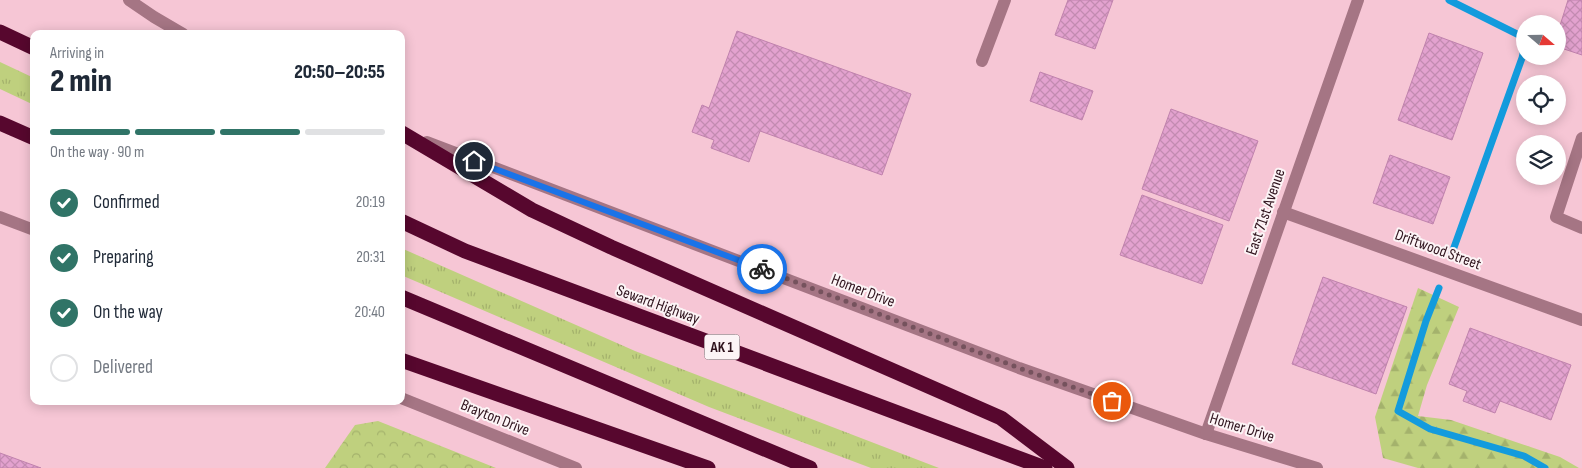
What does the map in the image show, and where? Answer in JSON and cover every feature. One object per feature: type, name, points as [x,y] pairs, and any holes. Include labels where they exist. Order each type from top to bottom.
[{"type":"highway","points":[[0,32],[30,46]]},
{"type":"highway","points":[[0,123],[30,136]]},
{"type":"highway","points":[[405,134],[532,210],[611,247],[1001,418],[1067,468]]},
{"type":"highway","name":"Seward Highway","points":[[405,223],[465,251],[1045,468]]},
{"type":"highway","points":[[405,299],[810,468]]},
{"type":"highway","points":[[405,361],[708,468]]},
{"type":"street","points":[[129,0],[176,30]]},
{"type":"street","points":[[982,61],[1005,0]]},
{"type":"street","name":"East 71st Avenue","points":[[1206,434],[1358,0]]},
{"type":"street","name":"Homer Drive","points":[[405,133],[1019,368],[1206,434],[1317,468]]},
{"type":"street","points":[[1582,138],[1556,217],[1582,228]]},
{"type":"street","name":"Driftwood Street","points":[[1283,212],[1582,320]]},
{"type":"street","points":[[0,217],[30,228]]},
{"type":"street","name":"Brayton Drive","points":[[405,400],[576,468]]},
{"type":"green space","points":[[0,62],[30,76],[30,103],[0,89]]},
{"type":"green space","points":[[405,250],[635,351],[939,468],[871,468],[709,407],[405,277]]},
{"type":"green space","points":[[1418,288],[1459,307],[1427,385],[1418,416],[1451,420],[1560,457],[1579,468],[1418,468],[1383,458],[1375,417]]},
{"type":"green space","points":[[378,421],[496,468],[325,468],[355,425]]},
{"type":"building","points":[[1068,0],[1113,0],[1095,49],[1055,35]]},
{"type":"building","points":[[1568,0],[1582,0],[1582,55],[1566,50],[1566,15],[1563,15]]},
{"type":"building","points":[[737,31],[911,94],[882,175],[760,131],[749,162],[711,148],[714,140],[692,132],[702,105],[709,108]]},
{"type":"building","points":[[1429,33],[1483,53],[1452,140],[1398,120]]},
{"type":"building","points":[[1040,72],[1093,91],[1082,120],[1030,101]]},
{"type":"building","points":[[1171,109],[1258,141],[1229,221],[1142,189]]},
{"type":"building","points":[[1390,155],[1450,177],[1433,224],[1373,203]]},
{"type":"building","points":[[1142,195],[1223,225],[1202,284],[1120,255]]},
{"type":"building","points":[[1323,277],[1407,307],[1376,394],[1292,364]]},
{"type":"building","points":[[1470,328],[1571,365],[1551,420],[1500,401],[1495,413],[1463,401],[1467,391],[1449,384]]},
{"type":"building","points":[[0,453],[41,468],[0,468]]},
{"type":"waterway","points":[[1449,0],[1516,34]]},
{"type":"waterway","points":[[1452,253],[1519,65]]},
{"type":"waterway","points":[[1439,288],[1426,321],[1398,411],[1430,429],[1524,456],[1545,468]]},
{"type":"way so far","points":[[762,269],[1019,368],[1112,401]]},
{"type":"route","points":[[474,161],[762,269]]}]
